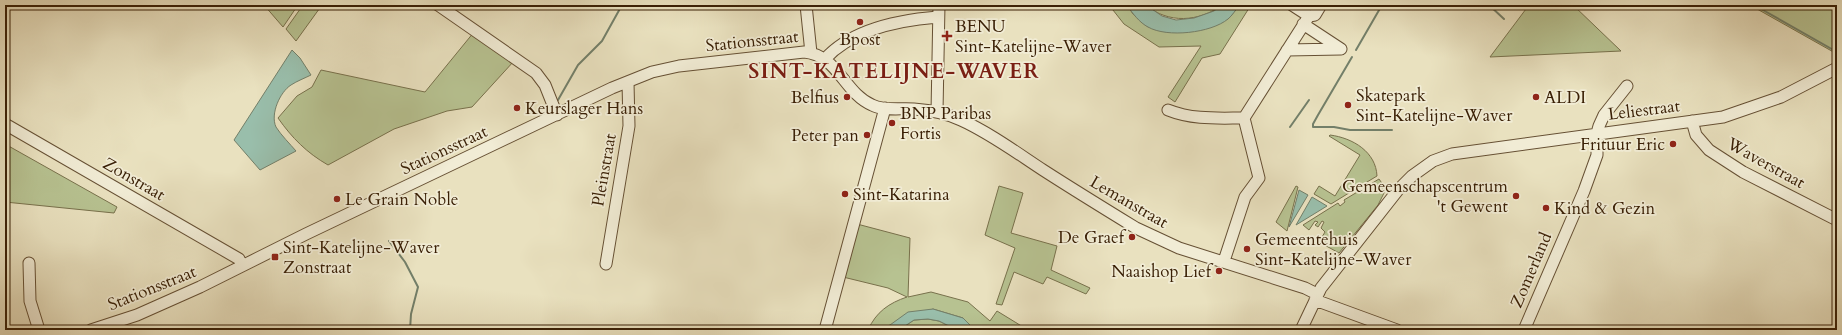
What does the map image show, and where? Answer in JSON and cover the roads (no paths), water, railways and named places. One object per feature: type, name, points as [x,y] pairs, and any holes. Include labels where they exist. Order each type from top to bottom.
[{"type":"street","points":[[438,5],[536,73],[545,85],[557,115]]},
{"type":"street","points":[[806,5],[811,53]]},
{"type":"street","points":[[937,112],[939,5]]},
{"type":"street","points":[[1286,50],[1341,49],[1306,20],[1292,5]]},
{"type":"street","points":[[1224,261],[1246,197],[1259,178],[1244,118],[1306,20],[1315,15],[1321,5]]},
{"type":"street","points":[[825,59],[839,46],[855,36],[914,19],[938,17]]},
{"type":"street","name":"Stationsstraat","points":[[91,330],[164,304],[306,234],[557,115],[652,72],[679,66],[811,53],[825,59]]},
{"type":"street","name":"Lemanstraat","points":[[825,59],[838,71],[860,97],[872,105],[884,108],[937,112],[960,119],[1136,228],[1179,248],[1224,261],[1305,288],[1316,297],[1397,330]]},
{"type":"street","name":"Leliestraat","points":[[1301,330],[1316,297],[1398,190],[1412,176],[1433,161],[1452,154],[1596,133],[1723,117],[1755,108],[1781,98],[1837,68]]},
{"type":"street","name":"Pleinstraat","points":[[606,264],[629,126],[628,82]]},
{"type":"street","points":[[1596,133],[1604,115],[1627,86]]},
{"type":"street","points":[[825,330],[884,108]]},
{"type":"street","points":[[1168,110],[1177,114],[1204,119],[1244,118]]},
{"type":"street","name":"Waverstraat","points":[[1692,121],[1696,135],[1709,150],[1743,172],[1837,220]]},
{"type":"street","name":"Zonstraat","points":[[5,124],[239,259],[242,266]]},
{"type":"street","name":"Zomerland","points":[[1524,330],[1584,192],[1597,155],[1596,133]]},
{"type":"street","points":[[29,262],[30,301],[39,330]]},
{"type":"waterway","points":[[558,100],[578,65],[602,41],[622,5]]},
{"type":"waterway","points":[[1356,50],[1382,5]]},
{"type":"waterway","points":[[1489,5],[1504,19]]},
{"type":"waterway","points":[[1754,5],[1837,52]]},
{"type":"waterway","points":[[1352,57],[1318,115],[1313,127],[1334,127],[1350,130],[1392,130]]},
{"type":"waterway","points":[[1290,127],[1309,100]]},
{"type":"waterway","points":[[389,241],[405,262],[418,287],[411,314],[410,330]]},
{"type":"place","name":"Bpost","points":[[860,22]]},
{"type":"place","name":"BENU Sint-Katelijne-Waver","points":[[947,36]]},
{"type":"place","name":"Belfius","points":[[847,97]]},
{"type":"place","name":"ALDI","points":[[1536,97]]},
{"type":"place","name":"Skatepark Sint-Katelijne-Waver","points":[[1348,105]]},
{"type":"place","name":"Keurslager Hans","points":[[517,108]]},
{"type":"place","name":"BNP Paribas Fortis","points":[[892,123]]},
{"type":"place","name":"Peter pan","points":[[867,135]]},
{"type":"place","name":"Frituur Eric","points":[[1673,144]]},
{"type":"place","name":"Sint-Katarina","points":[[845,194]]},
{"type":"place","name":"Gemeenschapscentrum 't Gewent","points":[[1516,196]]},
{"type":"place","name":"Le Grain Noble","points":[[337,199]]},
{"type":"place","name":"Kind & Gezin","points":[[1546,208]]},
{"type":"place","name":"De Graef","points":[[1132,237]]},
{"type":"place","name":"Gemeentehuis Sint-Katelijne-Waver","points":[[1247,249]]},
{"type":"place","name":"Sint-Katelijne-Waver Zonstraat","points":[[275,257]]},
{"type":"place","name":"Naaishop Lief","points":[[1219,271]]},
{"type":"district","name":"SINT-KATELIJNE-WAVER","points":[[894,71]]}]
